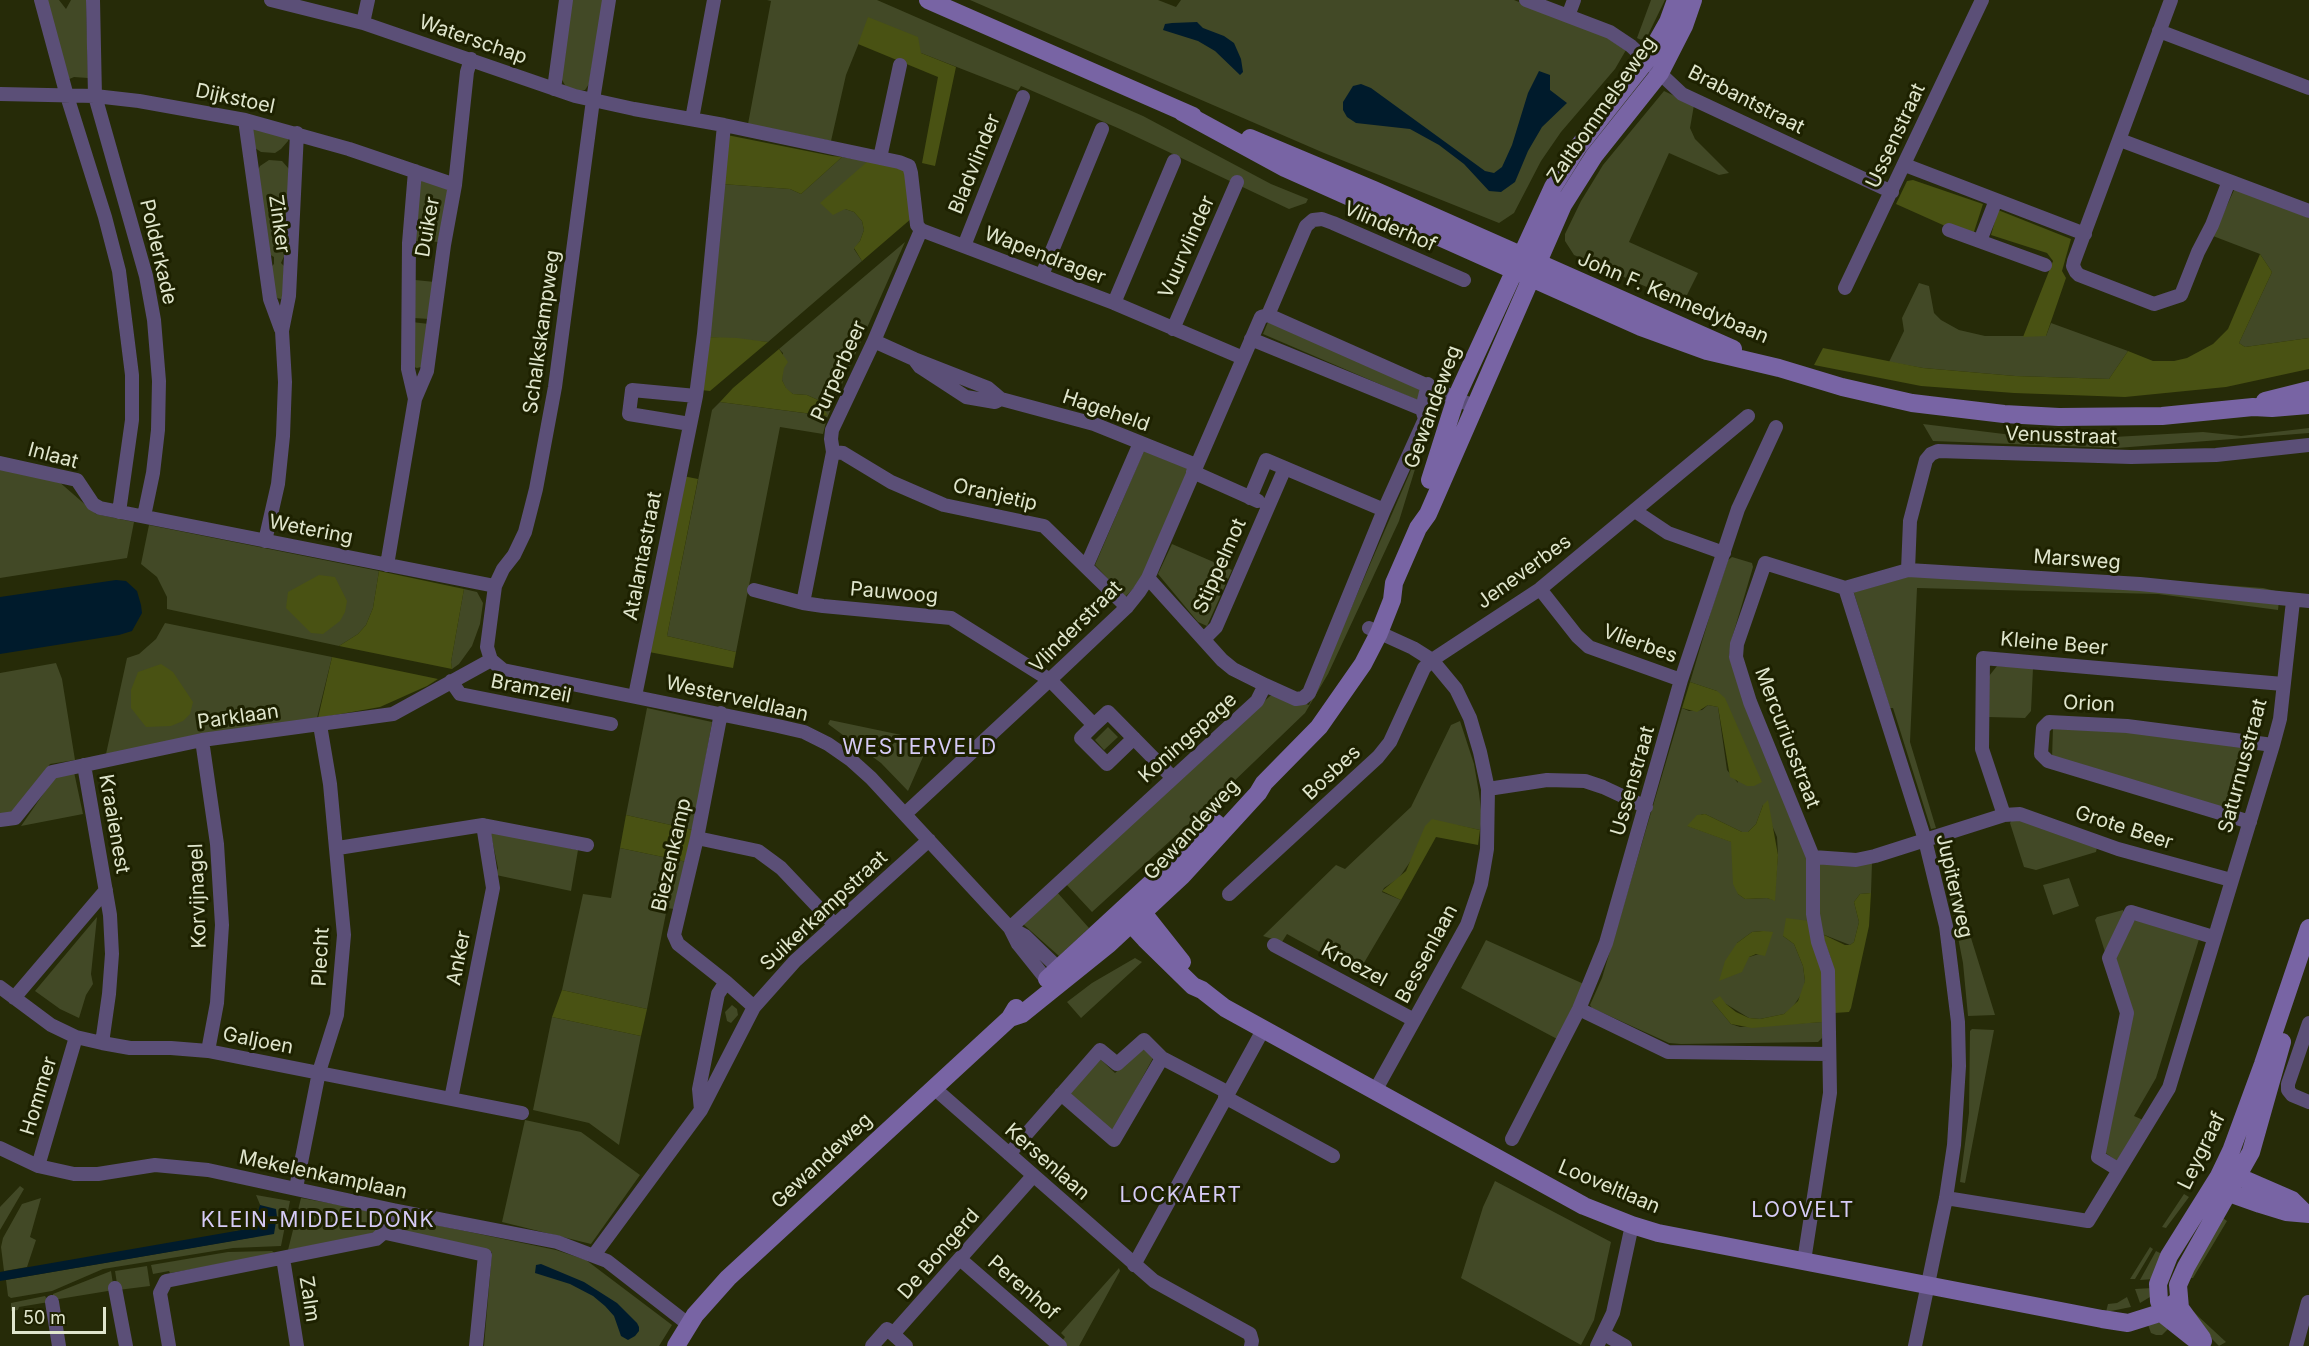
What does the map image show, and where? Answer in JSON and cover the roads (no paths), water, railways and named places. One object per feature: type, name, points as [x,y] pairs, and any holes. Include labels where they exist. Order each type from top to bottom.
[{"type":"street","points":[[41,0],[119,271],[132,375],[132,420],[119,512]]},
{"type":"street","name":"Polderkade","points":[[93,0],[94,96],[138,245],[154,320],[159,381],[158,430],[153,472],[144,516]]},
{"type":"street","name":"Waterschap","points":[[271,0],[290,2],[363,23],[592,100]]},
{"type":"street","points":[[363,23],[368,0]]},
{"type":"street","points":[[554,89],[566,0]]},
{"type":"street","name":"Schalkskampweg","points":[[491,660],[486,648],[495,586],[525,532],[536,489],[555,387],[592,100],[609,0]]},
{"type":"street","points":[[692,119],[714,0]]},
{"type":"street","name":"John F. Kennedybaan","points":[[929,0],[1182,112],[1285,168],[1525,267],[1652,332],[1707,351],[1912,403],[2004,414],[2110,418],[2162,416],[2253,407]]},
{"type":"street","name":"Brabantstraat","points":[[1526,0],[1610,32],[1631,46],[1682,94],[1697,102],[1892,192]]},
{"type":"street","points":[[1568,16],[1574,0]]},
{"type":"street","name":"Zaltbommelseweg","points":[[1653,67],[1676,0]]},
{"type":"street","name":"Zaltbommelseweg","points":[[1525,267],[1593,156],[1653,67],[1680,34],[1693,0]]},
{"type":"street","name":"Ussenstraat","points":[[1845,288],[1982,0]]},
{"type":"street","points":[[2171,0],[2073,266],[2079,275],[2154,304],[2176,298],[2181,295],[2229,181]]},
{"type":"street","points":[[2159,31],[2309,88]]},
{"type":"street","name":"Duiker","points":[[387,565],[415,399],[427,371],[444,245],[455,185],[467,72],[471,59]]},
{"type":"street","points":[[880,158],[900,65]]},
{"type":"street","name":"Dijkstoel","points":[[0,94],[94,96],[139,101],[245,120],[297,133],[455,185]]},
{"type":"street","name":"Bladvlinder","points":[[964,246],[1023,97]]},
{"type":"street","points":[[592,100],[724,125],[909,166],[917,225],[921,230]]},
{"type":"street","name":"Zinker","points":[[245,120],[270,299],[282,331]]},
{"type":"street","name":"Atalantastraat","points":[[635,696],[696,396],[724,125]]},
{"type":"street","points":[[1042,275],[1102,129]]},
{"type":"street","name":"Zinker","points":[[265,541],[278,484],[284,436],[285,382],[282,331],[289,296],[297,133]]},
{"type":"street","points":[[2120,140],[2309,210]]},
{"type":"street","points":[[1114,303],[1174,161]]},
{"type":"street","points":[[1905,165],[2085,234]]},
{"type":"street","name":"Duiker","points":[[415,171],[410,243],[408,369],[415,399]]},
{"type":"street","name":"Vuurvlinder","points":[[1173,329],[1238,182]]},
{"type":"street","points":[[1980,241],[1996,200]]},
{"type":"street","name":"Vlinderhof","points":[[1243,358],[1261,317],[1268,315],[1306,226],[1313,220],[1322,219],[1334,223],[1464,280]]},
{"type":"street","name":"Wapendrager","points":[[921,230],[1114,303],[1243,358]]},
{"type":"street","name":"Purperbeer","points":[[803,603],[833,452],[832,430],[874,341],[921,230]]},
{"type":"street","points":[[1949,230],[2045,264]]},
{"type":"street","name":"Gewandeweg","points":[[1418,528],[1421,511],[1456,398],[1525,267]]},
{"type":"street","name":"Gewandeweg","points":[[676,1346],[688,1324],[728,1278],[1010,1018],[1022,1014],[1054,977],[1182,876],[1258,793],[1264,783],[1319,727],[1370,653],[1374,631],[1392,600],[1394,583],[1418,528],[1428,514],[1473,406],[1525,267]]},
{"type":"street","points":[[1268,315],[1428,384],[1473,406]]},
{"type":"street","points":[[1251,339],[1422,409]]},
{"type":"street","name":"Hageheld","points":[[874,341],[914,359],[921,367],[966,397],[995,402],[1001,399],[1094,424],[1140,442],[1195,468]]},
{"type":"street","name":"Vlinderstraat","points":[[905,813],[1127,607],[1148,578],[1243,358]]},
{"type":"street","points":[[1265,685],[1296,699],[1303,698],[1309,693],[1384,510],[1425,419],[1422,409],[1428,384]]},
{"type":"street","points":[[690,424],[629,414],[632,390],[696,396]]},
{"type":"street","points":[[2253,407],[2271,398],[2309,390]]},
{"type":"street","points":[[2253,407],[2309,405]]},
{"type":"street","name":"Jeneverbes","points":[[1432,660],[1540,589],[1748,416]]},
{"type":"street","name":"Ussenstraat","points":[[1512,1139],[1579,1009],[1606,943],[1681,680],[1738,509],[1776,427]]},
{"type":"street","name":"Vlinderstraat","points":[[1086,567],[1140,442]]},
{"type":"street","name":"Venusstraat","points":[[1908,570],[1910,521],[1926,460],[1938,451],[2141,457],[2216,455],[2309,445]]},
{"type":"street","name":"Oranjetip","points":[[833,452],[843,453],[891,482],[944,505],[1044,526],[1127,607]]},
{"type":"street","name":"Stippelmot","points":[[1250,498],[1266,460],[1384,510]]},
{"type":"street","name":"Inlaat","points":[[0,463],[77,480],[82,484],[93,504],[119,512]]},
{"type":"street","name":"Stippelmot","points":[[1195,468],[1268,506]]},
{"type":"street","name":"Stippelmot","points":[[1204,639],[1216,627],[1285,468]]},
{"type":"street","points":[[1635,511],[1668,533],[1724,553]]},
{"type":"street","name":"Wetering","points":[[119,512],[495,586]]},
{"type":"street","name":"Mercuriusstraat","points":[[1804,1261],[1830,1093],[1828,972],[1818,942],[1813,914],[1813,857],[1750,702],[1736,657],[1737,645],[1765,563],[1845,588]]},
{"type":"street","name":"Marsweg","points":[[1845,588],[1908,570],[2140,585],[2309,601]]},
{"type":"street","name":"Stippelmot","points":[[1148,578],[1222,660],[1233,669],[1265,685]]},
{"type":"street","name":"Jupiterweg","points":[[1845,588],[1924,840],[1946,926],[1958,1022],[1957,1114],[1946,1198],[1915,1346]]},
{"type":"street","name":"Vlierbes","points":[[1540,589],[1577,636],[1589,647],[1681,680]]},
{"type":"street","name":"Pauwoog","points":[[754,590],[803,603],[951,618],[1050,680],[1094,725]]},
{"type":"street","name":"Saturnusstraat","points":[[1946,1198],[2088,1221],[2169,1088],[2200,991],[2213,937],[2280,718],[2294,600]]},
{"type":"street","name":"Bessenlaan","points":[[1374,631],[1413,648],[1432,660],[1456,689],[1470,718],[1488,789],[1487,849],[1481,884],[1467,925],[1375,1091]]},
{"type":"street","name":"Kleine Beer","points":[[2004,815],[1982,749],[1983,658],[2283,684]]},
{"type":"street","name":"Westerveldlaan","points":[[491,660],[503,670],[721,713],[804,732],[828,744],[872,778],[1010,928],[1025,936],[1054,977]]},
{"type":"street","name":"Parklaan","points":[[0,820],[15,818],[52,772],[202,740],[393,714],[491,660]]},
{"type":"street","name":"Bosbes","points":[[1229,894],[1378,757],[1390,742],[1424,668],[1432,660]]},
{"type":"street","name":"Bramzeil","points":[[451,681],[460,694],[611,724]]},
{"type":"street","name":"Koningspage","points":[[1010,928],[1257,701],[1265,685]]},
{"type":"street","points":[[1134,738],[1107,764],[1081,738],[1108,712],[1134,738],[1173,778]]},
{"type":"street","name":"Biezenkamp","points":[[721,713],[697,838],[674,935],[678,944],[754,1007]]},
{"type":"street","name":"Orion","points":[[2250,822],[2048,761],[2041,754],[2043,728],[2049,722],[2127,726],[2273,745]]},
{"type":"street","name":"Plecht","points":[[297,1188],[319,1072],[337,1015],[344,935],[338,848],[320,725]]},
{"type":"street","name":"Korvijnagel","points":[[202,740],[217,844],[222,926],[217,1003],[208,1051]]},
{"type":"street","name":"Kraaienest","points":[[84,765],[106,890],[112,954],[102,1043]]},
{"type":"street","points":[[1488,789],[1547,780],[1585,781],[1646,807]]},
{"type":"street","name":"Grote Beer","points":[[2004,815],[2020,814],[2118,849],[2231,880]]},
{"type":"street","points":[[1813,857],[1856,860],[1875,856],[2004,815]]},
{"type":"street","points":[[338,848],[483,825],[587,845]]},
{"type":"street","name":"Anker","points":[[451,1100],[493,888],[483,825]]},
{"type":"street","points":[[697,838],[758,851],[781,868],[835,925]]},
{"type":"street","name":"Suikerkampstraat","points":[[594,1255],[701,1110],[754,1007],[795,961],[929,840]]},
{"type":"street","name":"Kraaienest","points":[[14,998],[106,890]]},
{"type":"street","points":[[2119,1170],[2098,1157],[2127,1013],[2109,958],[2131,912],[2213,937]]},
{"type":"street","name":"Looveltlaan","points":[[1134,916],[1198,980],[1202,990],[1225,1008],[1584,1206],[1632,1226],[1658,1233],[2102,1319],[2113,1319],[2161,1307],[2178,1300]]},
{"type":"street","name":"Leygraaf","points":[[2161,1307],[2158,1284],[2169,1256],[2219,1176],[2231,1151],[2309,928]]},
{"type":"street","name":"Kroezel","points":[[1274,945],[1414,1020]]},
{"type":"street","name":"Leygraaf","points":[[2178,1300],[2178,1285],[2186,1267],[2251,1152],[2291,1006],[2301,956]]},
{"type":"street","points":[[701,1110],[699,1089],[705,1058],[718,994],[726,982]]},
{"type":"street","name":"Galjoen","points":[[0,987],[51,1025],[76,1036],[102,1043],[130,1048],[208,1051],[522,1113]]},
{"type":"street","points":[[1579,1009],[1668,1052],[1828,1054]]},
{"type":"street","points":[[2309,1023],[2288,1084],[2292,1095],[2309,1101]]},
{"type":"street","points":[[1134,1264],[1263,1030]]},
{"type":"street","name":"Hommer","points":[[38,1166],[76,1036]]},
{"type":"street","points":[[1009,1154],[1100,1050],[1117,1064],[1144,1040],[1162,1058],[1333,1156]]},
{"type":"street","points":[[1061,1095],[1114,1140],[1162,1058]]},
{"type":"street","name":"Kersenlaan","points":[[934,1088],[1154,1281],[1250,1334],[1251,1346]]},
{"type":"street","name":"Mekelenkamplaan","points":[[0,1148],[38,1166],[74,1174],[98,1174],[154,1165],[208,1170],[557,1242],[607,1261],[688,1324]]},
{"type":"street","name":"De Bongerd","points":[[872,1346],[887,1329],[893,1334],[1033,1176]]},
{"type":"street","points":[[2219,1176],[2286,1212],[2306,1213]]},
{"type":"street","points":[[169,1346],[160,1293],[166,1281],[376,1239],[386,1233],[392,1221],[393,1210]]},
{"type":"street","points":[[1625,1346],[1600,1340],[1613,1313],[1619,1292],[1632,1226]]},
{"type":"street","points":[[386,1233],[485,1255],[476,1346]]},
{"type":"street","name":"Zalm","points":[[283,1258],[297,1346]]},
{"type":"street","name":"Perenhof","points":[[960,1258],[1060,1346]]},
{"type":"street","points":[[115,1288],[126,1346]]},
{"type":"street","points":[[2178,1300],[2183,1314],[2206,1344]]},
{"type":"street","points":[[52,1302],[59,1346]]},
{"type":"street","points":[[2296,1346],[2308,1302]]},
{"type":"street","points":[[2161,1307],[2174,1325],[2206,1344]]},
{"type":"street","points":[[893,1334],[906,1346]]},
{"type":"water","points":[[1197,22],[1203,28],[1224,36],[1234,43],[1241,59],[1243,72],[1240,75],[1215,51],[1198,41],[1163,30],[1165,24]]},
{"type":"water","points":[[1539,71],[1550,75],[1550,90],[1567,103],[1542,127],[1528,151],[1515,182],[1501,192],[1489,191],[1464,164],[1439,145],[1410,129],[1356,123],[1347,117],[1343,110],[1343,102],[1353,86],[1361,84],[1371,88],[1485,171],[1494,173],[1502,167],[1512,145],[1528,93]]},
{"type":"water","points":[[116,580],[126,581],[137,591],[142,613],[132,631],[0,654],[0,597]]},
{"type":"water","points":[[260,1205],[276,1209],[277,1217],[280,1219],[276,1222],[274,1234],[0,1281],[0,1272],[253,1228]]},
{"type":"water","points":[[541,1264],[584,1282],[617,1303],[637,1323],[639,1331],[628,1340],[621,1336],[614,1316],[605,1306],[593,1296],[570,1284],[535,1273],[536,1265]]},
{"type":"district","name":"WESTERVELD","points":[[920,748]]},
{"type":"district","name":"LOCKAERT","points":[[1181,1196]]},
{"type":"district","name":"LOOVELT","points":[[1803,1211]]},
{"type":"district","name":"KLEIN-MIDDELDONK","points":[[318,1221]]}]
